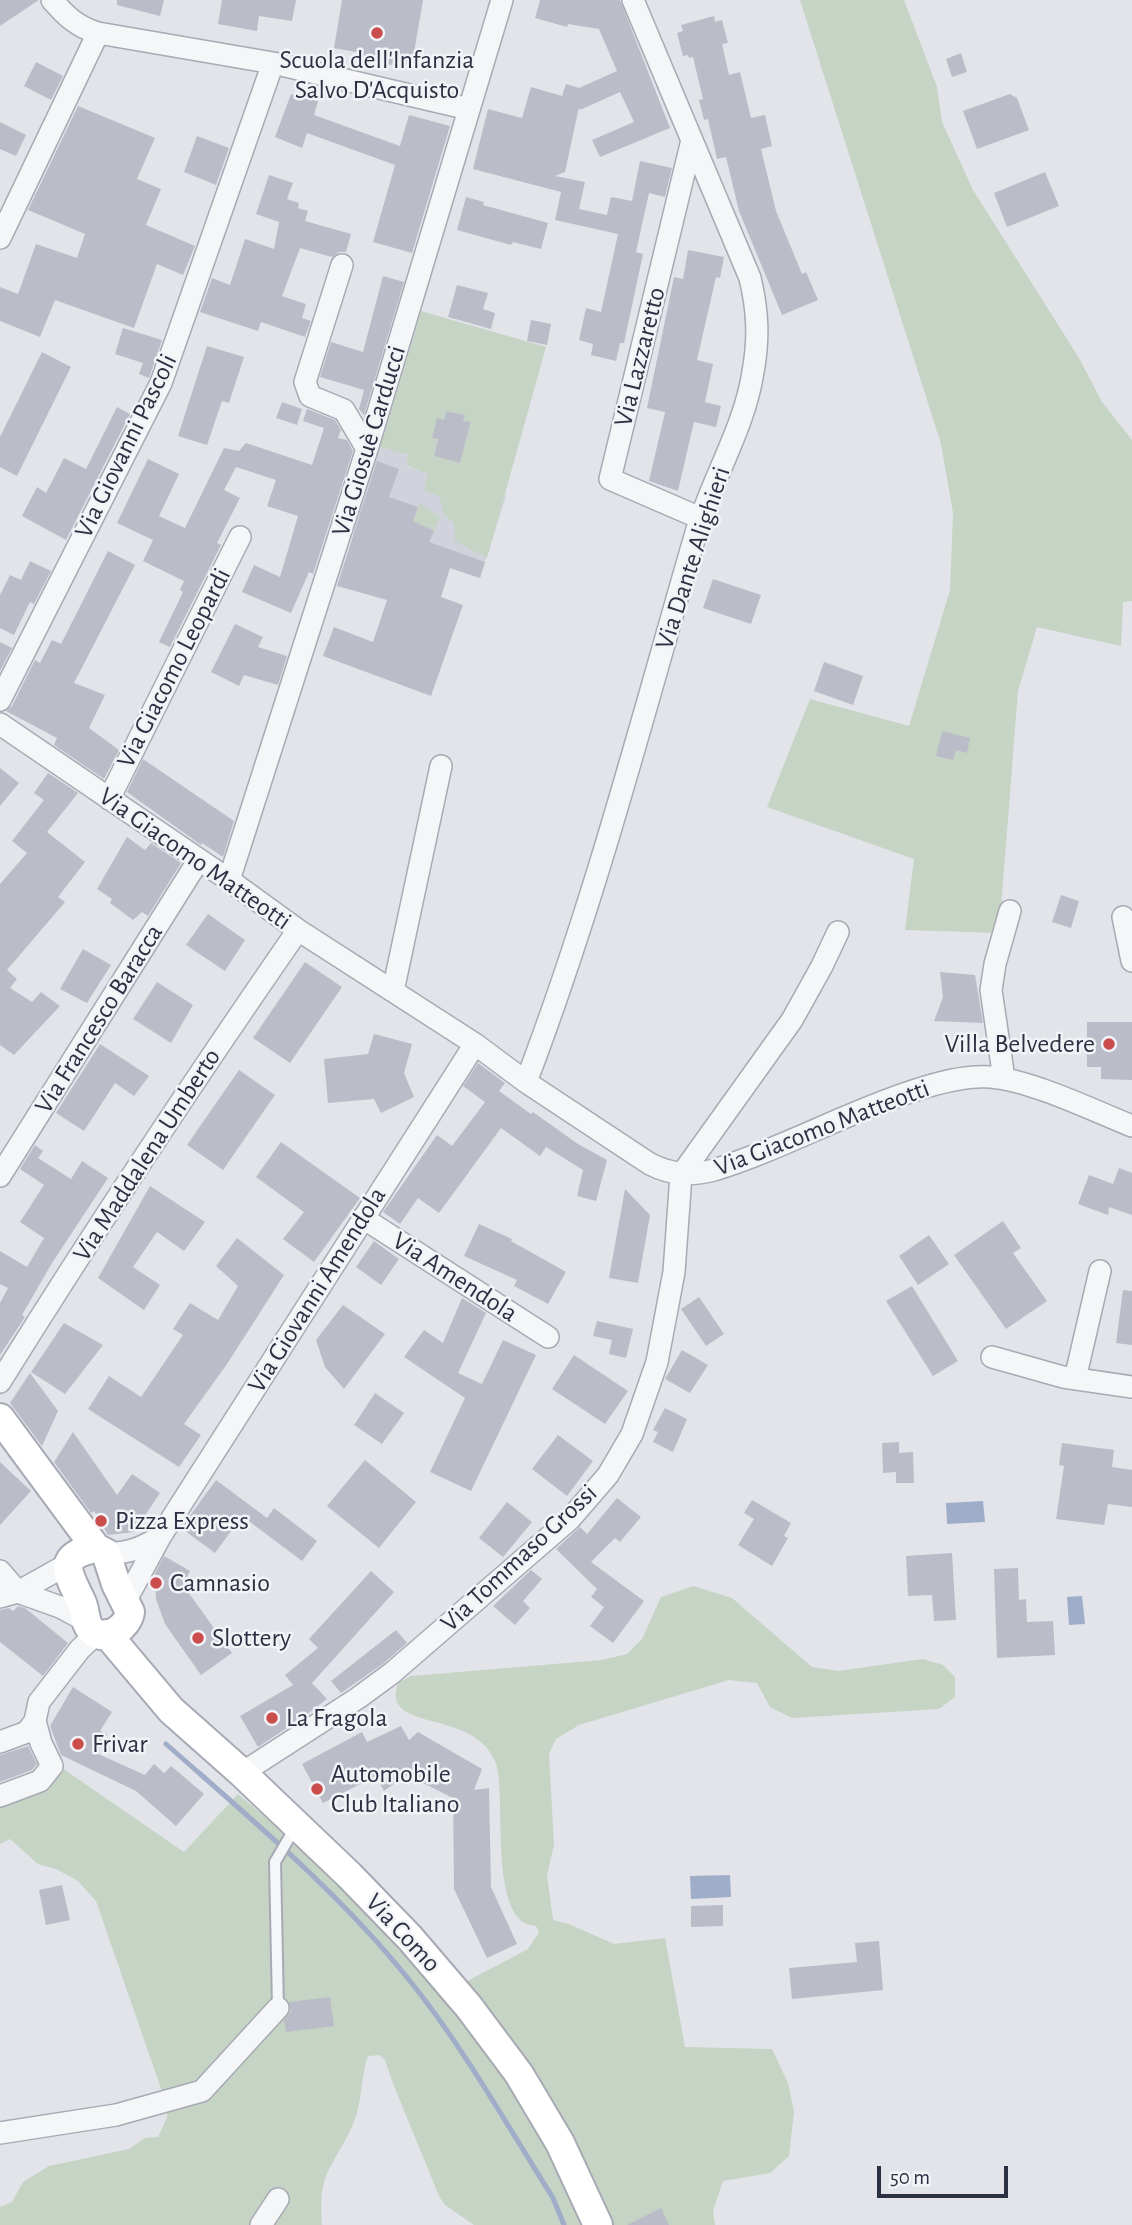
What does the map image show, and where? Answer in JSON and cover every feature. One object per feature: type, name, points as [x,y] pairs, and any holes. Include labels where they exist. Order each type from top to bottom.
[{"type":"main road","points":[[0,1419],[61,1503],[86,1555],[116,1584],[109,1621],[81,1601],[69,1580],[86,1555]]},
{"type":"main road","name":"Via Como","points":[[109,1621],[151,1685],[181,1720],[243,1773],[349,1875],[410,1938],[469,2007],[519,2074],[560,2143],[598,2225]]},
{"type":"street","points":[[52,0],[68,18],[83,29],[97,33],[273,63],[469,109]]},
{"type":"street","name":"Via Giosuè Carducci","points":[[229,880],[368,449],[502,0]]},
{"type":"street","name":"Via Dante Alighieri","points":[[526,1082],[561,990],[593,889],[700,518],[738,429],[753,374],[758,333],[757,306],[750,278],[633,0]]},
{"type":"street","points":[[0,238],[97,33]]},
{"type":"street","name":"Via Giovanni Pascoli","points":[[0,700],[161,383],[273,63]]},
{"type":"street","name":"Via Lazzaretto","points":[[692,140],[610,479],[700,518]]},
{"type":"street","points":[[342,265],[305,382],[310,396],[344,410],[368,449]]},
{"type":"street","name":"Via Giacomo Leopardi","points":[[108,799],[240,537]]},
{"type":"street","name":"Via Giacomo Matteotti","points":[[0,724],[298,930],[475,1044],[526,1082],[650,1164],[665,1171],[681,1175],[700,1174],[722,1168],[858,1111],[917,1090],[967,1078],[1004,1079],[1035,1088],[1132,1126]]},
{"type":"street","points":[[393,991],[441,766]]},
{"type":"street","name":"Via Francesco Baracca","points":[[0,1177],[198,860]]},
{"type":"street","points":[[1004,1079],[991,990],[995,964],[1010,911]]},
{"type":"street","points":[[1122,917],[1132,961]]},
{"type":"street","name":"Via Maddalena Umberto","points":[[0,1382],[225,1036],[298,930]]},
{"type":"street","name":"Via Giacomo Matteotti","points":[[681,1175],[792,1020],[838,932]]},
{"type":"street","name":"Via Giovanni Amendola","points":[[35,1721],[39,1702],[80,1649],[109,1621],[475,1044]]},
{"type":"street","name":"Via Tommaso Grossi","points":[[243,1773],[374,1686],[570,1519],[596,1490],[621,1455],[642,1412],[663,1339],[674,1272],[681,1175]]},
{"type":"street","name":"Via Amendola","points":[[363,1218],[548,1337]]},
{"type":"street","points":[[1075,1379],[1100,1271]]},
{"type":"street","points":[[992,1357],[1075,1379],[1132,1387]]},
{"type":"street","points":[[9,1595],[86,1555],[125,1554],[160,1537]]},
{"type":"street","points":[[9,1595],[0,1570],[43,1577]]},
{"type":"street","points":[[9,1595],[109,1621]]},
{"type":"street","points":[[0,1742],[27,1732],[35,1721]]},
{"type":"street","points":[[0,1796],[40,1781],[52,1766],[35,1721]]},
{"type":"street","points":[[0,2133],[116,2115],[202,2091],[278,2008]]},
{"type":"street","points":[[261,2225],[278,2199]]},
{"type":"lane","points":[[278,2008],[275,1862],[296,1826]]},
{"type":"shaded area","points":[[380,447],[408,455],[406,466],[506,496],[480,578],[350,533]]},
{"type":"green space","points":[[800,0],[904,0],[937,87],[942,122],[973,190],[1079,358],[1102,402],[1132,440],[1132,601],[1123,602],[1121,646],[1037,627],[1018,691],[999,933],[905,930],[914,859],[767,807],[810,699],[909,726],[950,590],[953,513],[941,444]]},
{"type":"green space","points":[[421,311],[546,347],[487,558],[455,541],[454,523],[444,515],[439,496],[424,490],[428,474],[406,465],[408,455],[380,447]],"holes":[[[446,411],[464,415],[463,421],[471,423],[460,462],[434,456],[438,439],[432,437],[437,419],[444,420]]]},
{"type":"green space","points":[[420,504],[440,517],[434,531],[418,523],[413,534],[407,538]]},
{"type":"green space","points":[[693,1586],[732,1598],[812,1667],[838,1671],[923,1659],[943,1665],[955,1677],[955,1697],[939,1709],[792,1718],[770,1707],[757,1683],[729,1680],[579,1725],[556,1739],[549,1754],[554,1845],[547,1875],[553,1920],[569,1924],[614,1944],[665,1938],[685,2047],[772,2049],[788,2083],[794,2112],[789,2156],[770,2173],[723,2181],[713,2210],[715,2225],[474,2225],[445,2205],[439,2196],[385,2060],[380,2055],[368,2056],[356,2116],[326,2176],[321,2206],[322,2225],[0,2225],[0,2207],[12,2202],[23,2182],[49,2166],[129,2149],[145,2138],[158,2137],[167,2118],[167,2106],[96,1901],[78,1881],[56,1869],[38,1864],[10,1839],[0,1844],[0,1792],[62,1768],[184,1852],[238,1794],[345,1889],[394,1941],[439,1996],[528,1949],[539,1932],[536,1926],[521,1920],[511,1905],[502,1857],[499,1780],[496,1764],[488,1749],[461,1730],[405,1711],[396,1699],[398,1683],[411,1676],[602,1660],[627,1654],[642,1639],[661,1597]]},
{"type":"water","points":[[983,1501],[985,1522],[947,1524],[946,1503]]},
{"type":"water","points":[[1082,1596],[1085,1624],[1069,1625],[1067,1597]]},
{"type":"water","points":[[730,1875],[731,1897],[691,1899],[690,1876]]},
{"type":"building","points":[[0,0],[39,0],[0,26]]},
{"type":"building","points":[[117,0],[164,0],[160,16],[117,5]]},
{"type":"building","points":[[222,0],[296,0],[292,21],[259,16],[257,31],[218,24]]},
{"type":"building","name":"Scuola dell'Infanzia Salvo D'Acquisto","points":[[342,0],[423,0],[412,64],[393,61],[392,65],[360,59],[361,53],[334,48]]},
{"type":"building","points":[[540,0],[620,0],[670,128],[600,157],[592,140],[634,122],[620,92],[580,110],[579,107],[565,172],[555,176],[585,182],[579,209],[607,215],[611,197],[632,201],[640,161],[672,168],[665,197],[649,193],[636,252],[643,254],[624,343],[620,343],[616,361],[591,355],[593,344],[579,340],[586,308],[601,312],[618,234],[555,220],[561,192],[473,169],[488,109],[522,118],[531,87],[562,96],[566,84],[579,88],[617,71],[599,29],[568,24],[567,27],[535,18]]},
{"type":"building","points":[[714,16],[715,22],[722,20],[728,43],[722,44],[729,75],[740,72],[751,118],[765,115],[772,146],[761,149],[776,211],[802,274],[806,272],[818,300],[782,315],[739,211],[726,157],[717,159],[708,119],[704,120],[699,100],[703,99],[693,57],[683,56],[677,33],[683,31],[681,25]]},
{"type":"building","points":[[961,53],[967,72],[952,77],[946,59]]},
{"type":"building","points":[[36,62],[63,76],[51,100],[24,86]]},
{"type":"building","points":[[291,94],[318,101],[314,115],[400,146],[409,115],[450,126],[412,253],[373,242],[395,165],[307,133],[302,148],[275,137]]},
{"type":"building","points":[[1010,94],[1017,98],[1029,130],[977,149],[963,111]]},
{"type":"building","points":[[78,106],[155,138],[137,179],[161,189],[146,225],[195,246],[183,275],[157,264],[134,328],[55,300],[40,337],[0,321],[0,287],[18,294],[36,244],[77,258],[85,234],[28,210]]},
{"type":"building","points":[[0,122],[26,135],[16,156],[0,149]]},
{"type":"building","points":[[197,136],[229,148],[216,185],[184,172]]},
{"type":"building","points":[[1045,172],[1059,206],[1007,227],[994,193]]},
{"type":"building","points":[[269,175],[293,183],[287,199],[299,203],[298,208],[308,211],[305,221],[351,234],[346,252],[339,252],[332,257],[300,248],[282,296],[306,304],[302,318],[311,321],[305,337],[261,322],[258,331],[200,312],[212,278],[230,285],[245,239],[274,249],[279,222],[256,214]]},
{"type":"building","points":[[466,197],[484,202],[483,205],[548,223],[541,249],[513,242],[511,245],[457,230]]},
{"type":"building","points":[[688,250],[724,257],[720,278],[716,277],[697,360],[713,364],[705,402],[721,406],[716,427],[694,422],[678,491],[649,481],[665,412],[647,408],[674,277],[683,279]]},
{"type":"building","points":[[383,276],[404,282],[364,415],[359,409],[364,390],[320,377],[331,342],[363,352]]},
{"type":"building","points":[[457,285],[488,293],[483,309],[495,313],[491,329],[448,317]]},
{"type":"building","points":[[531,320],[551,324],[547,345],[527,341]]},
{"type":"building","points":[[123,328],[162,340],[149,378],[139,374],[143,363],[115,354]]},
{"type":"building","points":[[207,346],[244,357],[229,403],[222,401],[207,445],[178,436]]},
{"type":"building","points":[[42,352],[71,367],[17,476],[0,467],[0,437]]},
{"type":"building","points":[[282,402],[302,409],[297,425],[276,418]]},
{"type":"building","points":[[117,407],[130,414],[66,540],[22,516],[37,487],[46,493],[64,458],[86,469]]},
{"type":"building","points":[[307,409],[335,420],[341,430],[338,438],[347,440],[353,451],[313,574],[309,572],[291,613],[242,592],[254,565],[280,577],[298,516],[267,506],[276,480],[236,467],[224,490],[240,498],[217,543],[221,545],[170,647],[159,642],[183,592],[180,590],[184,581],[143,561],[153,540],[117,523],[148,459],[179,474],[159,516],[185,528],[224,448],[239,451],[246,443],[312,465],[324,428],[303,421]]},
{"type":"building","points":[[446,411],[465,415],[463,421],[471,422],[460,463],[434,456],[438,439],[432,438],[437,418],[444,420]]},
{"type":"building","points":[[377,461],[399,469],[389,497],[418,507],[413,521],[434,531],[429,542],[485,562],[480,578],[450,568],[441,597],[463,605],[431,696],[323,656],[334,627],[373,642],[387,600],[337,586]]},
{"type":"building","points":[[108,551],[135,565],[74,683],[105,695],[89,728],[119,750],[104,779],[54,745],[57,738],[6,711],[12,706],[35,660],[40,663],[52,640],[61,644]]},
{"type":"building","points":[[30,561],[51,571],[34,604],[30,602],[14,635],[0,628],[0,595],[10,575],[21,580]]},
{"type":"building","points":[[713,579],[761,595],[751,624],[703,608]]},
{"type":"building","points":[[235,624],[263,637],[258,647],[287,656],[278,685],[244,675],[239,686],[211,672]]},
{"type":"building","points":[[0,642],[12,648],[0,671]]},
{"type":"building","points":[[824,662],[863,676],[853,705],[814,691]]},
{"type":"building","points":[[942,731],[970,738],[967,753],[956,750],[953,760],[936,756]]},
{"type":"building","points":[[143,759],[234,821],[223,857],[202,843],[201,845],[127,792]]},
{"type":"building","points":[[0,768],[19,783],[0,806]]},
{"type":"building","points":[[48,773],[78,793],[47,832],[85,862],[58,897],[65,902],[7,970],[17,979],[10,988],[32,1002],[41,992],[60,1006],[14,1055],[0,1045],[0,884],[27,853],[12,841],[44,800],[34,793]]},
{"type":"building","points":[[127,837],[145,850],[151,843],[181,863],[148,916],[142,912],[133,920],[110,903],[112,899],[97,889]]},
{"type":"building","points":[[1061,895],[1079,901],[1071,928],[1052,922]]},
{"type":"building","points":[[208,914],[245,940],[225,971],[186,945]]},
{"type":"building","points":[[83,949],[111,965],[87,1003],[60,989]]},
{"type":"building","points":[[305,962],[342,987],[290,1063],[253,1038]]},
{"type":"building","points":[[940,972],[975,975],[983,1023],[934,1021],[943,997]]},
{"type":"building","points":[[157,982],[193,1005],[171,1043],[133,1019]]},
{"type":"building","name":"Villa Belvedere","points":[[1087,1022],[1132,1022],[1132,1080],[1101,1079],[1101,1067],[1087,1067]]},
{"type":"building","points":[[374,1034],[412,1044],[404,1073],[414,1097],[381,1113],[374,1099],[328,1103],[324,1059],[368,1054]]},
{"type":"building","points":[[100,1044],[149,1076],[134,1096],[115,1083],[84,1131],[56,1113]]},
{"type":"building","points":[[478,1063],[505,1083],[499,1091],[531,1114],[533,1112],[578,1144],[607,1160],[596,1201],[577,1196],[583,1170],[546,1147],[540,1156],[501,1128],[439,1213],[418,1198],[400,1224],[383,1212],[437,1135],[452,1146],[485,1102],[463,1086]]},
{"type":"building","points":[[239,1070],[275,1095],[223,1170],[187,1145]]},
{"type":"building","points":[[281,1142],[360,1198],[314,1262],[283,1239],[304,1212],[256,1177]]},
{"type":"building","points":[[35,1145],[43,1151],[38,1158],[71,1179],[82,1161],[108,1178],[52,1263],[22,1315],[25,1317],[0,1355],[0,1303],[8,1288],[0,1284],[0,1251],[27,1267],[44,1238],[20,1222],[44,1185],[20,1169]]},
{"type":"building","points":[[1119,1168],[1132,1173],[1132,1215],[1109,1207],[1108,1215],[1078,1204],[1089,1175],[1113,1184]]},
{"type":"building","points":[[150,1186],[205,1222],[184,1251],[157,1232],[133,1267],[160,1285],[144,1310],[98,1278]]},
{"type":"building","points":[[625,1189],[650,1215],[638,1283],[609,1278]]},
{"type":"building","points":[[1003,1221],[1021,1248],[1013,1253],[1047,1301],[1006,1329],[954,1255]]},
{"type":"building","points":[[479,1224],[512,1239],[511,1241],[566,1272],[548,1304],[514,1286],[517,1280],[464,1256]]},
{"type":"building","points":[[929,1235],[949,1264],[918,1285],[899,1256]]},
{"type":"building","points":[[237,1238],[284,1275],[227,1364],[184,1424],[201,1435],[179,1467],[88,1409],[109,1376],[141,1397],[183,1335],[173,1329],[190,1303],[218,1320],[238,1286],[216,1266]]},
{"type":"building","points":[[374,1241],[399,1259],[381,1285],[356,1267]]},
{"type":"building","points":[[912,1286],[958,1361],[933,1376],[886,1301]]},
{"type":"building","points":[[1123,1290],[1132,1291],[1132,1345],[1116,1343]]},
{"type":"building","points":[[699,1297],[724,1334],[706,1346],[681,1309]]},
{"type":"building","points":[[462,1298],[486,1313],[458,1373],[482,1384],[503,1340],[536,1355],[471,1491],[430,1472],[465,1398],[404,1357],[424,1330],[443,1343]]},
{"type":"building","points":[[343,1305],[385,1334],[344,1389],[325,1367],[316,1340]]},
{"type":"building","points":[[597,1321],[633,1329],[626,1358],[609,1354],[612,1340],[593,1336]]},
{"type":"building","points":[[64,1323],[103,1345],[65,1394],[31,1372]]},
{"type":"building","points":[[682,1350],[708,1365],[690,1393],[665,1379]]},
{"type":"building","points":[[574,1355],[628,1391],[605,1424],[552,1389]]},
{"type":"building","points":[[30,1373],[58,1411],[42,1446],[10,1403]]},
{"type":"building","points":[[375,1393],[404,1413],[382,1444],[354,1425]]},
{"type":"building","points":[[665,1408],[687,1419],[673,1452],[653,1442],[658,1432],[653,1430]]},
{"type":"building","points":[[73,1432],[117,1495],[132,1474],[160,1493],[134,1532],[108,1535],[94,1511],[91,1513],[54,1462]]},
{"type":"building","points":[[558,1435],[593,1461],[567,1496],[532,1469]]},
{"type":"building","points":[[899,1442],[899,1453],[913,1452],[914,1483],[896,1483],[896,1472],[883,1473],[882,1443]]},
{"type":"building","points":[[1062,1443],[1114,1450],[1112,1467],[1132,1470],[1132,1507],[1108,1504],[1104,1525],[1056,1519],[1064,1466],[1059,1465]]},
{"type":"building","points":[[365,1460],[416,1502],[379,1548],[327,1506]]},
{"type":"building","points":[[0,1462],[31,1491],[0,1525]]},
{"type":"building","points":[[216,1480],[267,1518],[274,1508],[317,1541],[302,1561],[242,1516],[215,1553],[181,1528]]},
{"type":"building","points":[[617,1498],[641,1517],[620,1542],[615,1538],[591,1562],[644,1601],[613,1643],[590,1626],[604,1607],[591,1597],[597,1589],[556,1549],[580,1527],[587,1534]]},
{"type":"building","points":[[752,1500],[791,1523],[784,1536],[788,1538],[772,1566],[738,1545],[754,1519],[744,1513]]},
{"type":"building","points":[[507,1502],[532,1522],[503,1557],[479,1538]]},
{"type":"building","points":[[952,1553],[956,1620],[934,1621],[932,1595],[908,1596],[906,1556]]},
{"type":"building","points":[[164,1556],[190,1571],[183,1585],[232,1653],[201,1675],[165,1624],[156,1599],[155,1573]]},
{"type":"building","points":[[1018,1568],[1019,1600],[1026,1599],[1027,1622],[1053,1621],[1055,1655],[997,1658],[994,1569]]},
{"type":"building","points":[[531,1570],[542,1579],[523,1601],[530,1608],[515,1625],[493,1606]]},
{"type":"building","points":[[371,1571],[394,1592],[312,1683],[327,1699],[258,1747],[240,1716],[293,1685],[285,1675],[318,1648],[309,1639]]},
{"type":"building","points":[[18,1606],[25,1608],[68,1643],[43,1676],[0,1642],[0,1610],[9,1608],[13,1611]]},
{"type":"building","points":[[396,1630],[407,1643],[341,1693],[331,1681]]},
{"type":"building","name":"Frivar","points":[[73,1687],[112,1712],[100,1731],[107,1734],[96,1753],[145,1775],[154,1764],[164,1773],[171,1766],[204,1794],[176,1826],[136,1791],[61,1755],[50,1726]]},
{"type":"building","points":[[401,1726],[409,1740],[418,1732],[482,1769],[474,1790],[489,1788],[491,1887],[517,1944],[487,1958],[454,1889],[453,1798],[407,1775],[384,1791],[376,1776],[323,1803],[302,1764],[362,1732],[367,1742]]},
{"type":"building","points":[[28,1746],[37,1764],[32,1770],[0,1782],[0,1755]]},
{"type":"building","points":[[62,1885],[70,1920],[46,1925],[39,1890]]},
{"type":"building","points":[[723,1905],[723,1926],[691,1927],[691,1906]]},
{"type":"building","points":[[879,1941],[883,1990],[792,1999],[789,1968],[857,1962],[855,1943]]},
{"type":"building","points":[[330,1997],[334,2026],[286,2032],[284,2020],[291,2011],[289,2002]]},
{"type":"building","points":[[661,2208],[669,2225],[627,2225]]},
{"type":"waterway","points":[[166,1744],[262,1828],[383,1948],[430,2007],[485,2087],[553,2198],[564,2225]]},
{"type":"place","name":"Scuola dell'Infanzia Salvo D'Acquisto","points":[[377,33]]},
{"type":"place","name":"Villa Belvedere","points":[[1109,1044]]},
{"type":"place","name":"Pizza Express","points":[[101,1521]]},
{"type":"place","name":"Camnasio","points":[[156,1583]]},
{"type":"place","name":"Slottery","points":[[198,1638]]},
{"type":"place","name":"La Fragola","points":[[272,1718]]},
{"type":"place","name":"Frivar","points":[[78,1744]]},
{"type":"place","name":"Automobile Club Italiano","points":[[317,1789]]}]
